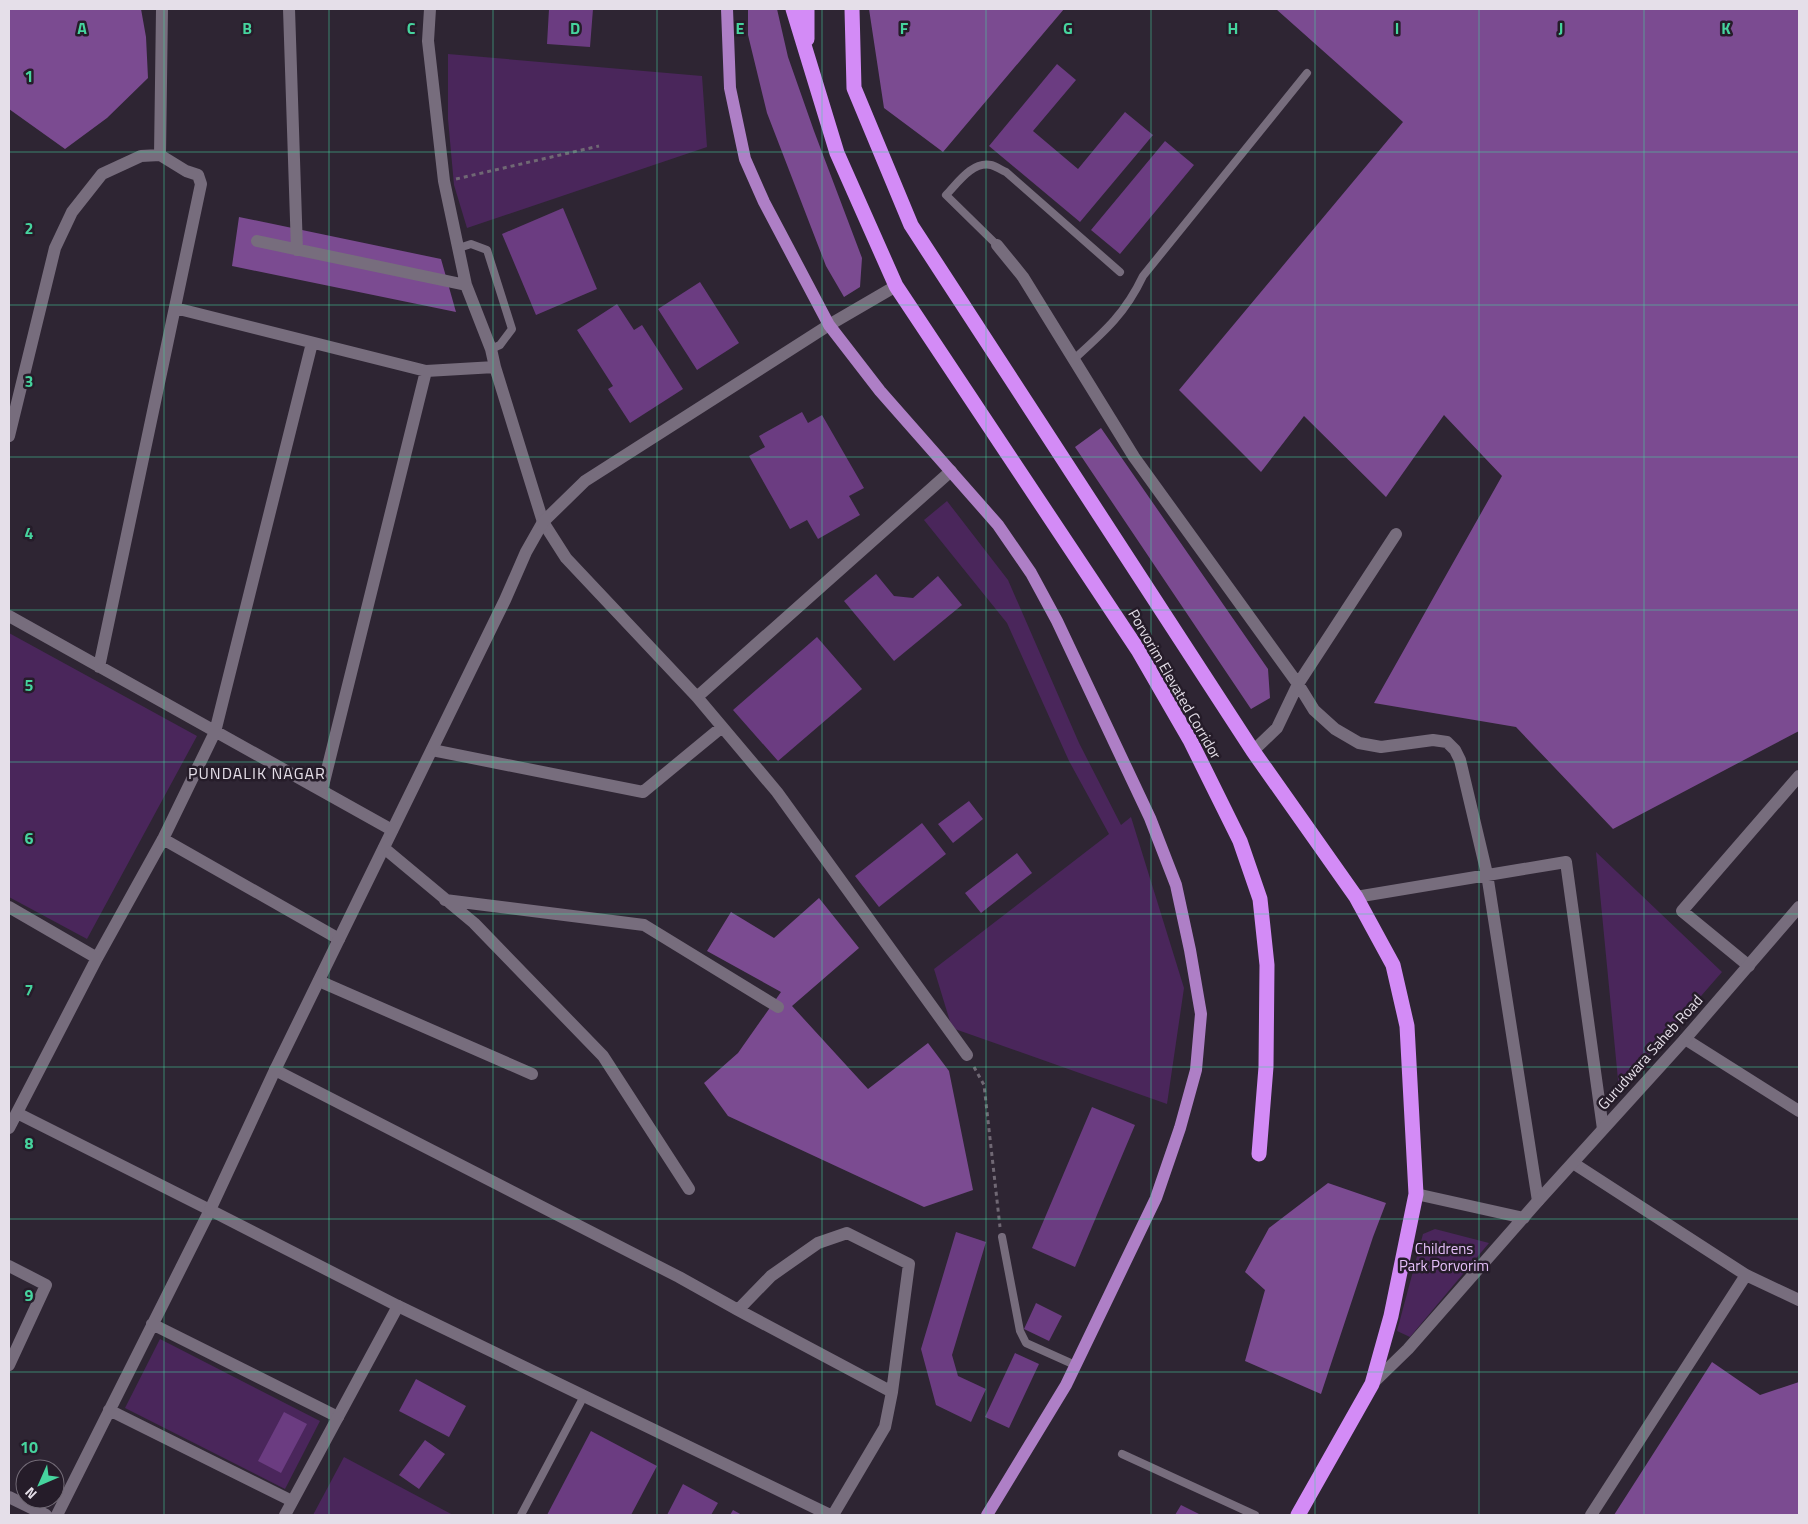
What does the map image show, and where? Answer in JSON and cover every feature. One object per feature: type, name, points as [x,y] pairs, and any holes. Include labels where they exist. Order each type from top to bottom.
[{"type":"highway","name":"Porvorim Elevated Corridor","points":[[794,9],[837,153],[896,286],[1138,650],[1190,740],[1240,841],[1260,898],[1267,965],[1266,1067],[1259,1154]]},
{"type":"highway","points":[[806,53],[807,9]]},
{"type":"highway","points":[[852,9],[854,88],[912,225],[1253,751],[1356,898],[1393,964],[1407,1026],[1416,1194],[1391,1316],[1372,1384],[1298,1515]]},
{"type":"main road","points":[[727,9],[730,88],[746,159],[764,202],[829,325],[880,391],[998,525],[1031,572],[1057,621],[1150,818],[1176,884],[1190,950],[1201,1014],[1196,1070],[1180,1128],[1156,1198],[1066,1386],[987,1515]]},
{"type":"street","points":[[160,155],[162,9]]},
{"type":"street","points":[[289,9],[297,250]]},
{"type":"street","points":[[430,9],[428,41],[444,181],[466,285],[491,349],[543,522],[566,558],[697,697],[777,792],[968,1055]]},
{"type":"street","points":[[9,436],[55,248],[72,212],[102,174],[141,156],[160,155],[186,171],[198,175],[201,184],[99,667]]},
{"type":"street","points":[[257,241],[466,285]]},
{"type":"street","points":[[997,246],[1023,277],[1134,457],[1298,684],[1314,710],[1336,729],[1359,743],[1381,747],[1433,740],[1447,742],[1456,750],[1487,874],[1538,1201]]},
{"type":"street","points":[[57,1515],[210,1210],[275,1070],[432,750],[526,552],[543,522],[585,481],[829,325],[896,286]]},
{"type":"street","points":[[174,308],[426,371],[495,367]]},
{"type":"street","points":[[9,1128],[97,958],[163,839],[215,732],[312,343]]},
{"type":"street","points":[[322,790],[426,371]]},
{"type":"street","points":[[697,697],[951,471]]},
{"type":"street","points":[[1253,751],[1277,728],[1298,684],[1396,534]]},
{"type":"street","points":[[9,616],[392,830]]},
{"type":"street","points":[[432,750],[642,792],[722,727]]},
{"type":"street","points":[[1748,966],[1682,911],[1799,776]]},
{"type":"street","points":[[163,839],[340,938]]},
{"type":"street","points":[[384,848],[474,923],[603,1056],[689,1189]]},
{"type":"street","points":[[1356,898],[1487,874],[1566,862],[1603,1130]]},
{"type":"street","points":[[445,900],[644,925],[778,1007]]},
{"type":"street","points":[[9,907],[97,958]]},
{"type":"street","name":"Gurudwara Saheb Road","points":[[1372,1384],[1408,1349],[1538,1201],[1685,1039],[1799,907]]},
{"type":"street","points":[[319,981],[532,1074]]},
{"type":"street","points":[[1685,1039],[1799,1111]]},
{"type":"street","points":[[275,1070],[679,1277],[892,1392]]},
{"type":"street","points":[[17,1113],[398,1306],[832,1515],[885,1427],[892,1392],[909,1264],[847,1233],[818,1243],[779,1270],[738,1310]]},
{"type":"street","points":[[1573,1163],[1746,1274],[1799,1300]]},
{"type":"street","points":[[1416,1194],[1524,1218]]},
{"type":"street","points":[[9,1266],[46,1284],[9,1365]]},
{"type":"street","points":[[1591,1515],[1746,1274]]},
{"type":"street","points":[[285,1515],[398,1306]]},
{"type":"street","points":[[152,1324],[338,1417]]},
{"type":"street","points":[[109,1410],[292,1502]]},
{"type":"street","points":[[9,1497],[46,1515]]},
{"type":"lane","points":[[1074,359],[1117,318],[1133,297],[1144,276],[1307,73]]},
{"type":"lane","points":[[997,246],[946,195],[970,171],[979,165],[992,165],[1006,172],[1120,272]]},
{"type":"lane","points":[[459,248],[471,244],[487,250],[512,329],[500,345],[491,349]]},
{"type":"lane","points":[[1002,1237],[1020,1331],[1026,1343],[1075,1365]]},
{"type":"lane","points":[[521,1515],[584,1396]]},
{"type":"lane","points":[[1122,1454],[1255,1515]]},
{"type":"path","points":[[444,181],[599,146]]},
{"type":"path","points":[[968,1055],[984,1085],[1002,1237]]},
{"type":"green space","points":[[448,54],[702,76],[707,147],[467,228],[454,185],[448,119]]},
{"type":"green space","points":[[947,501],[1008,580],[1079,743],[1121,825],[1131,817],[1184,988],[1167,1104],[952,1028],[934,969],[1109,834],[1069,761],[1007,623],[924,520]]},
{"type":"green space","points":[[9,633],[197,736],[87,939],[9,897]]},
{"type":"green space","points":[[1596,852],[1722,972],[1619,1090]]},
{"type":"green space","name":"Childrens Park Porvorim","points":[[1435,1229],[1489,1243],[1410,1337],[1397,1331],[1423,1234]]},
{"type":"green space","points":[[160,1339],[320,1421],[285,1489],[125,1408]]},
{"type":"green space","points":[[344,1457],[453,1515],[313,1515]]},
{"type":"shaded area","points":[[9,9],[141,9],[146,37],[148,78],[107,118],[65,149],[9,109]]},
{"type":"shaded area","points":[[748,9],[777,9],[788,57],[862,258],[860,287],[844,297],[826,266],[767,113],[748,35]]},
{"type":"shaded area","points":[[869,9],[1064,9],[943,152],[884,108]]},
{"type":"shaded area","points":[[1276,9],[1799,9],[1799,731],[1613,829],[1516,727],[1374,703],[1502,476],[1444,415],[1386,497],[1304,416],[1261,472],[1179,390],[1403,122]]},
{"type":"shaded area","points":[[239,217],[441,259],[456,312],[232,266]]},
{"type":"shaded area","points":[[1101,428],[1268,669],[1270,698],[1251,709],[1075,447]]},
{"type":"shaded area","points":[[819,898],[859,948],[792,1006],[868,1089],[928,1043],[949,1071],[973,1190],[924,1207],[728,1116],[704,1083],[738,1053],[781,992],[707,951],[731,912],[774,938]]},
{"type":"shaded area","points":[[1328,1183],[1386,1203],[1321,1394],[1245,1361],[1265,1290],[1245,1272],[1269,1228]]},
{"type":"shaded area","points":[[1712,1362],[1760,1395],[1799,1382],[1799,1515],[1614,1515]]},
{"type":"building","points":[[549,9],[593,9],[590,47],[547,44]]},
{"type":"building","points":[[1057,64],[1076,80],[1033,131],[1078,169],[1125,112],[1153,135],[1080,222],[989,146]]},
{"type":"building","points":[[1165,141],[1194,165],[1120,254],[1091,230]]},
{"type":"building","points":[[563,208],[597,289],[536,315],[502,234]]},
{"type":"building","points":[[700,282],[739,343],[697,370],[658,309]]},
{"type":"building","points":[[617,304],[634,330],[642,325],[683,389],[630,423],[608,389],[613,386],[577,330]]},
{"type":"building","points":[[802,412],[808,423],[822,415],[864,488],[849,496],[860,515],[818,539],[807,520],[790,529],[749,456],[765,447],[759,436]]},
{"type":"building","points":[[876,574],[894,596],[913,598],[938,576],[962,605],[894,661],[844,601]]},
{"type":"building","points":[[817,637],[862,689],[778,761],[733,710]]},
{"type":"building","points":[[969,801],[983,819],[953,843],[938,824]]},
{"type":"building","points":[[922,823],[946,854],[879,907],[855,876]]},
{"type":"building","points":[[1017,853],[1032,873],[981,913],[965,893]]},
{"type":"building","points":[[1092,1107],[1135,1125],[1075,1267],[1032,1248]]},
{"type":"building","points":[[956,1232],[986,1242],[952,1355],[958,1376],[986,1389],[971,1422],[936,1405],[921,1349]]},
{"type":"building","points":[[1036,1303],[1062,1316],[1049,1341],[1024,1329]]},
{"type":"building","points":[[1015,1353],[1039,1364],[1009,1428],[985,1417]]},
{"type":"building","points":[[416,1379],[466,1406],[449,1437],[399,1411]]},
{"type":"building","points":[[284,1412],[307,1424],[281,1473],[258,1461]]},
{"type":"building","points":[[591,1431],[657,1466],[631,1515],[547,1515]]},
{"type":"building","points":[[425,1440],[445,1454],[419,1489],[399,1475]]},
{"type":"building","points":[[683,1484],[718,1503],[711,1515],[667,1515]]},
{"type":"building","points":[[1181,1505],[1201,1515],[1175,1515]]},
{"type":"building","points":[[733,1510],[742,1515],[730,1515]]},
{"type":"district","name":"PUNDALIK NAGAR","points":[[257,773]]}]
